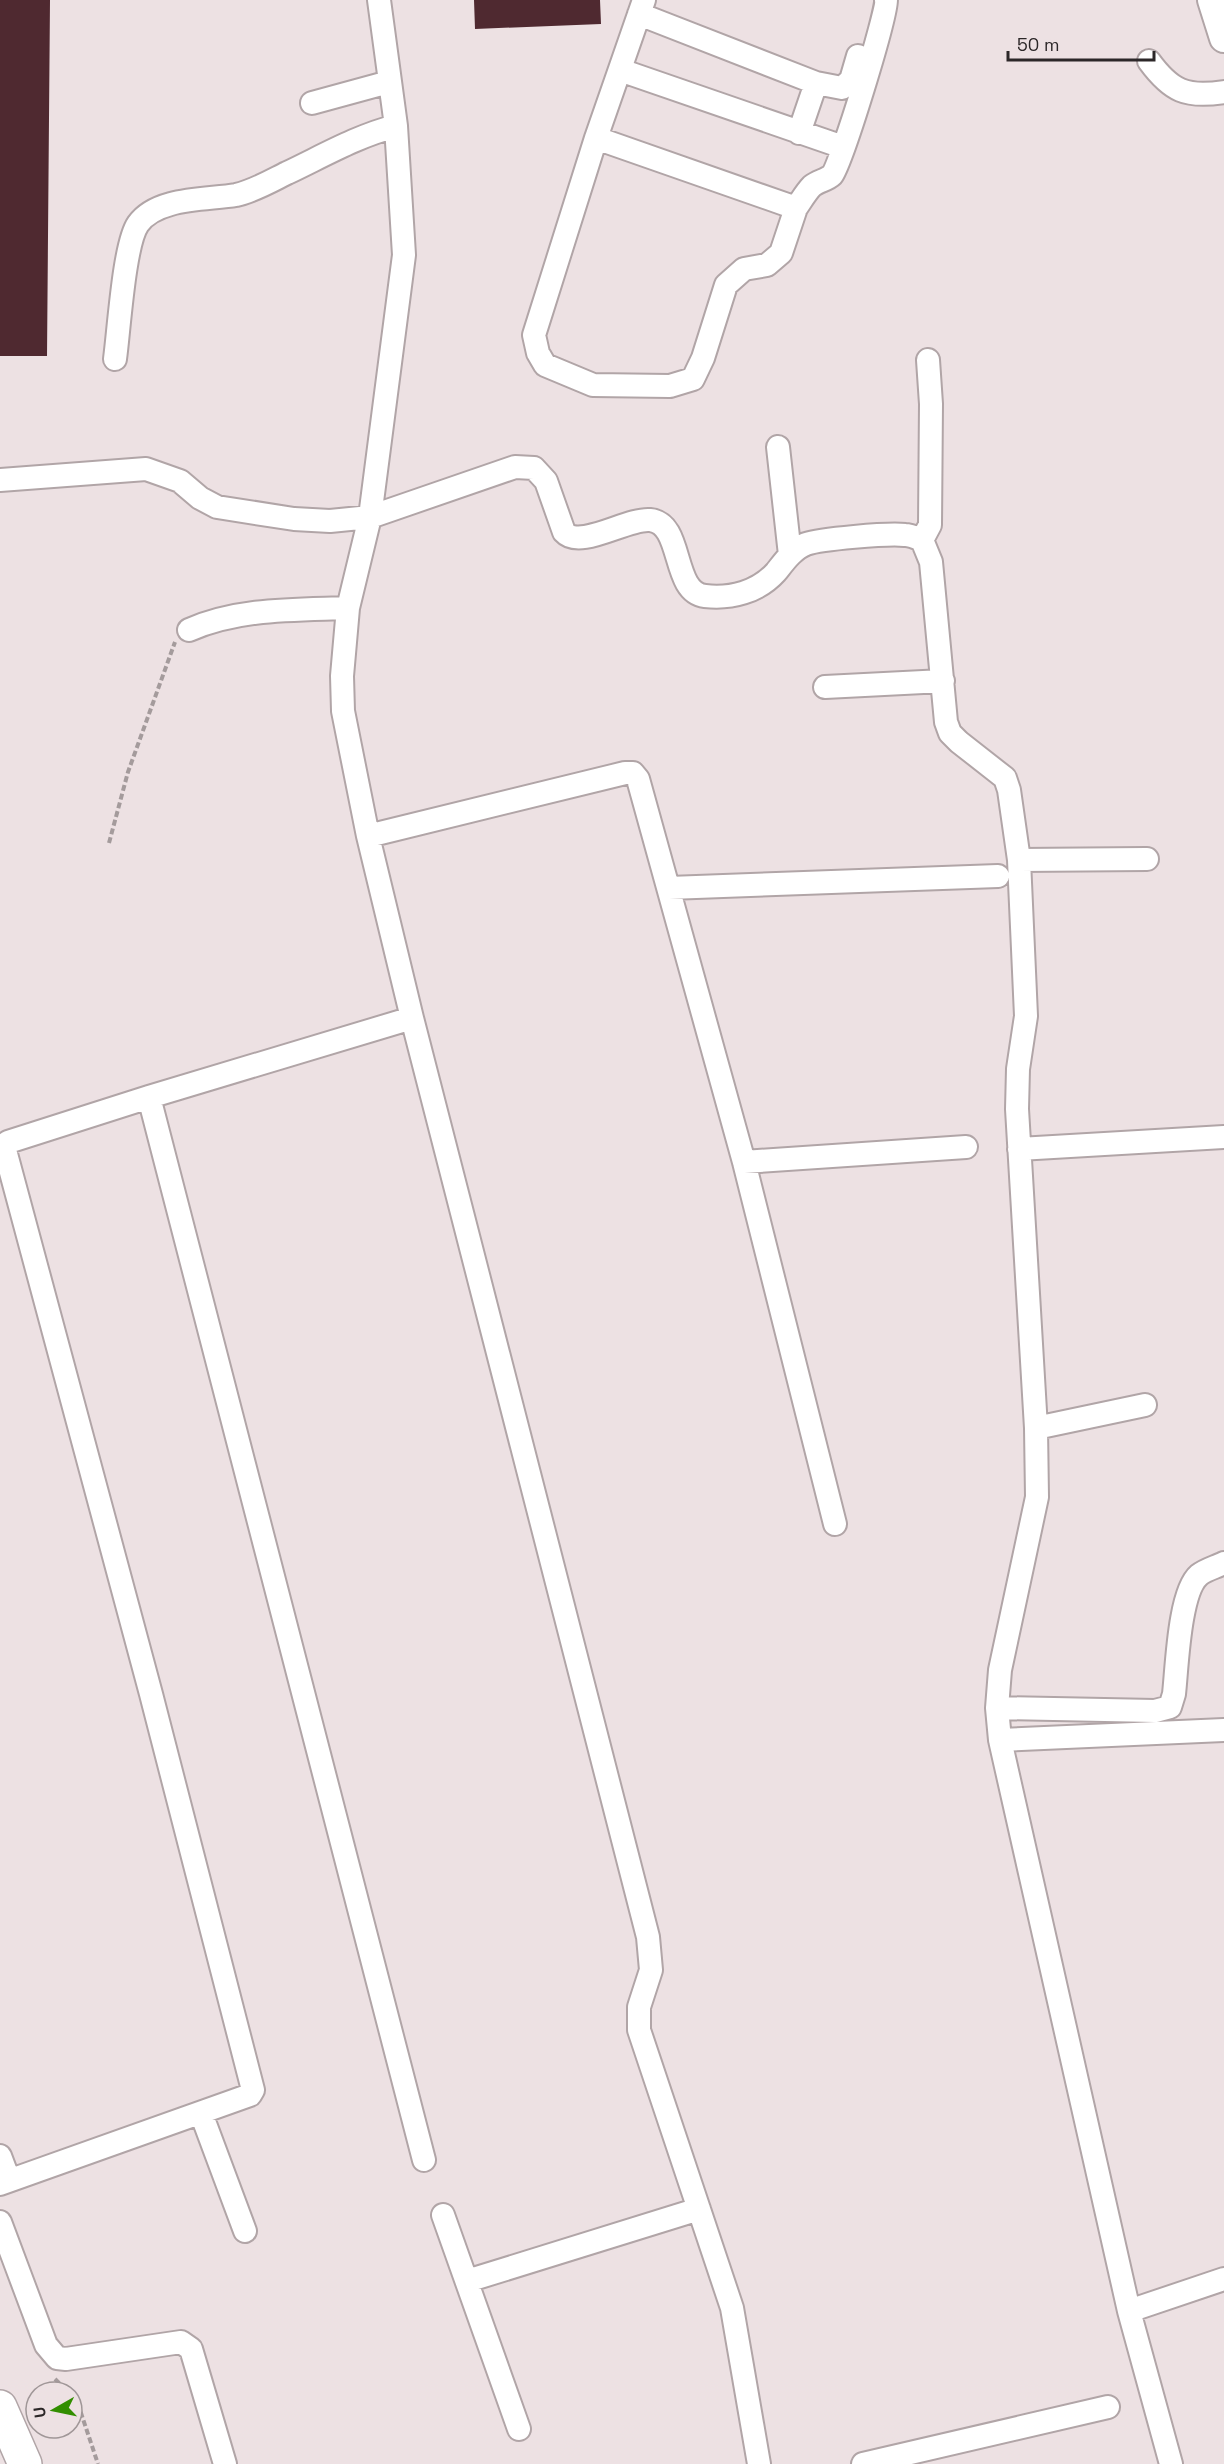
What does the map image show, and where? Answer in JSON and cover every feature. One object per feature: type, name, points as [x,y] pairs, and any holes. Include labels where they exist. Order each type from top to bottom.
[{"type":"highway","points":[[0,2407],[25,2464]]},
{"type":"main road","points":[[1212,0],[1224,38]]},
{"type":"street","points":[[379,0],[396,126],[404,255],[370,517],[348,608],[342,676],[343,711],[368,836],[412,1018],[648,1937],[651,1970],[639,2007],[639,2030],[732,2308],[759,2464]]},
{"type":"street","points":[[862,43],[851,80],[842,88],[816,82],[642,7],[596,138],[534,335],[538,352],[545,365],[593,385],[670,386],[693,379],[703,358],[726,285],[744,269],[767,265],[781,253],[796,208],[812,186],[832,175],[887,6],[886,0]]},
{"type":"street","points":[[1149,61],[1162,80],[1173,89],[1213,94],[1224,92]]},
{"type":"street","points":[[620,70],[843,147]]},
{"type":"street","points":[[312,103],[389,82]]},
{"type":"street","points":[[799,133],[816,82]]},
{"type":"street","points":[[116,359],[129,246],[138,224],[154,209],[191,200],[237,194],[265,184],[368,133],[396,126]]},
{"type":"street","points":[[596,138],[796,208]]},
{"type":"street","points":[[922,540],[930,525],[931,404],[928,360]]},
{"type":"street","points":[[778,447],[790,555]]},
{"type":"street","points":[[0,480],[146,469],[180,481],[200,498],[217,507],[294,519],[330,521],[370,517],[515,467],[534,468],[546,482],[564,532],[568,536],[578,538],[641,520],[658,522],[669,533],[684,578],[693,590],[702,596],[737,595],[751,590],[773,574],[790,555],[806,544],[887,535],[908,535],[922,540],[931,562],[946,722],[950,733],[1005,778],[1009,790],[1019,860],[1026,1016],[1018,1069],[1019,1149],[1036,1428],[1037,1497],[1000,1670],[997,1708],[1000,1740],[1129,2311],[1171,2464]]},
{"type":"street","points":[[189,630],[205,623],[258,612],[348,608]]},
{"type":"street","points":[[825,687],[943,681]]},
{"type":"street","points":[[368,836],[625,773],[633,773],[638,779],[744,1162],[835,1524]]},
{"type":"street","points":[[1019,860],[1147,860]]},
{"type":"street","points":[[669,888],[998,876]]},
{"type":"street","points":[[0,2156],[5,2182],[250,2095],[253,2090],[148,1683],[5,1150],[8,1143],[14,1139],[412,1018]]},
{"type":"street","points":[[149,1097],[424,2160]]},
{"type":"street","points":[[1019,1149],[1224,1137]]},
{"type":"street","points":[[744,1162],[966,1147]]},
{"type":"street","points":[[1036,1428],[1145,1406]]},
{"type":"street","points":[[997,1708],[1155,1711],[1170,1707],[1174,1694],[1184,1605],[1190,1586],[1199,1575],[1224,1563]]},
{"type":"street","points":[[1000,1740],[1224,1730]]},
{"type":"street","points":[[201,2113],[245,2231]]},
{"type":"street","points":[[467,2281],[699,2209]]},
{"type":"street","points":[[443,2215],[519,2429]]},
{"type":"street","points":[[0,2222],[46,2345],[57,2358],[66,2359],[181,2343],[191,2349],[225,2464]]},
{"type":"street","points":[[1129,2311],[1224,2279]]},
{"type":"street","points":[[863,2464],[1108,2407]]},
{"type":"path","points":[[109,843],[128,772],[174,643],[189,630]]},
{"type":"path","points":[[84,2422],[98,2464]]},
{"type":"building","points":[[0,0],[50,0],[47,356],[0,356]]},
{"type":"building","points":[[474,0],[600,0],[601,24],[475,29]]}]
